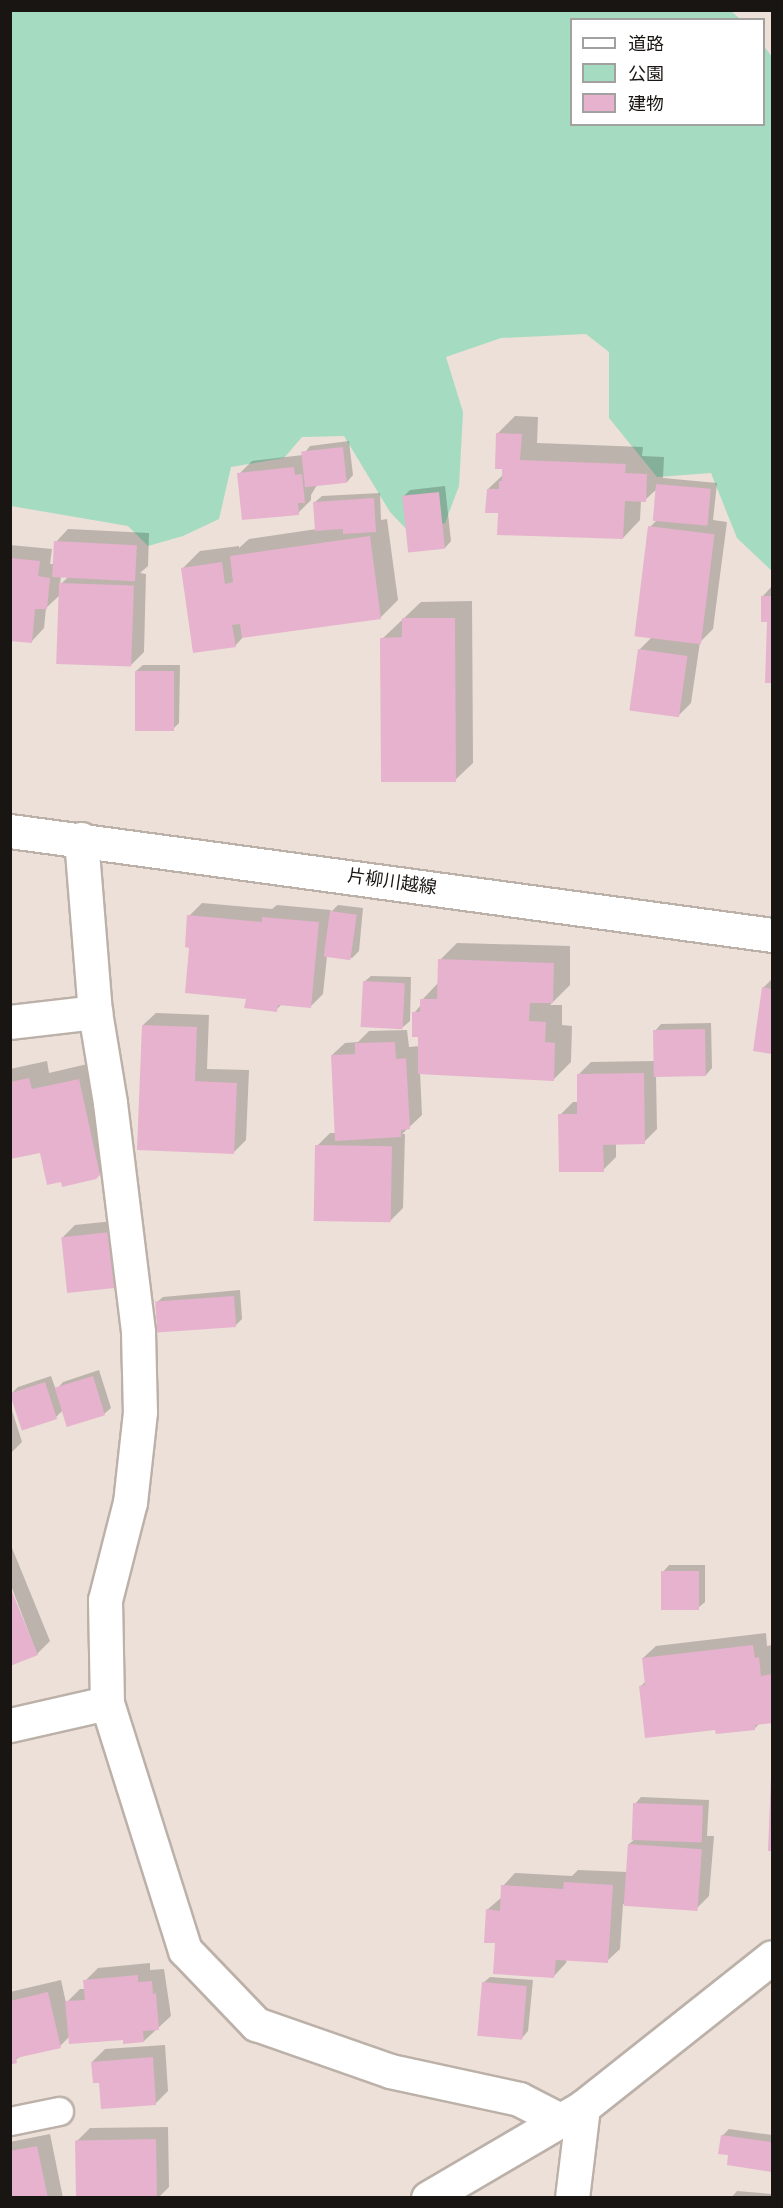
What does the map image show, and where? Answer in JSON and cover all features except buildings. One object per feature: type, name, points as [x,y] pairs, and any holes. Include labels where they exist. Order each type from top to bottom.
[{"type":"street","name":"片柳川越線","points":[[10,831],[772,935]]},
{"type":"street","points":[[81,840],[95,1012],[110,1103],[138,1332],[140,1412],[130,1502],[105,1600],[107,1703],[185,1950],[256,2024],[390,2071],[572,2113]]},
{"type":"street","points":[[10,1022],[95,1012]]},
{"type":"street","points":[[10,1725],[107,1703]]},
{"type":"street","points":[[428,2198],[572,2113],[772,1956]]},
{"type":"street","points":[[572,2113],[572,2198]]},
{"type":"lane","points":[[10,2121],[59,2111]]},
{"type":"green space","points":[[10,11],[731,11],[739,18],[570,18],[570,126],[765,126],[765,47],[772,57],[772,571],[737,538],[711,473],[657,477],[609,418],[609,352],[586,334],[501,338],[446,357],[463,412],[459,486],[445,523],[411,534],[390,512],[344,436],[302,437],[284,458],[231,467],[219,519],[183,536],[148,546],[128,526],[11,506]]}]
